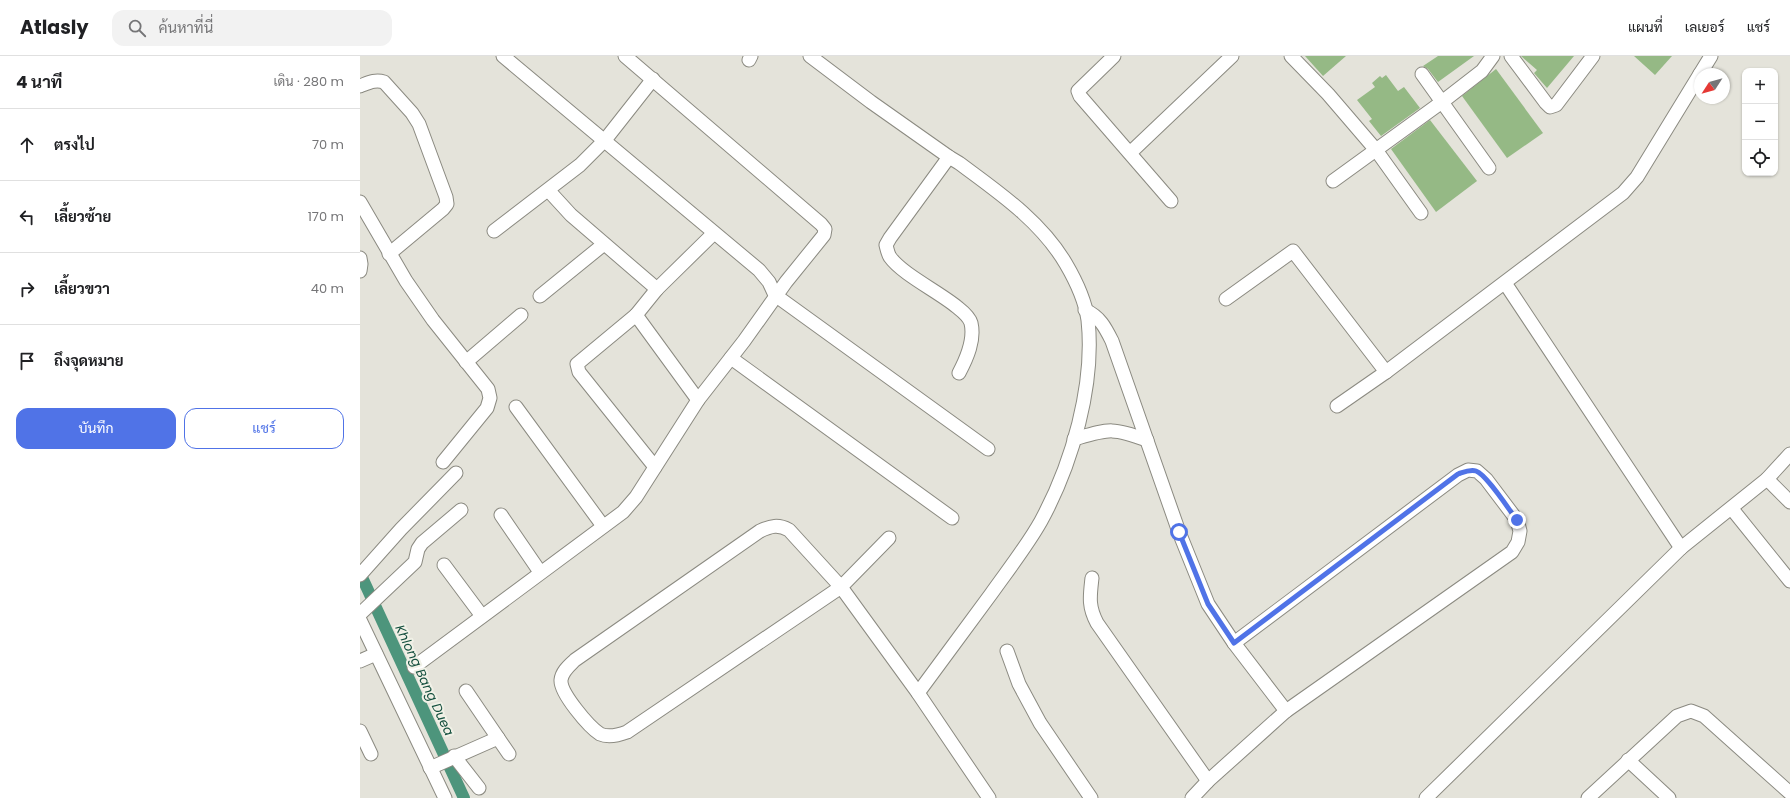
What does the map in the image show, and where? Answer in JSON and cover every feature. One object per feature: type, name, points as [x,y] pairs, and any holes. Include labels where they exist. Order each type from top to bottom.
[{"type":"street","points":[[503,56],[759,270],[769,282],[775,296],[988,449]]},
{"type":"street","points":[[414,666],[623,512],[636,497],[698,400],[771,304],[775,296],[822,239],[825,233],[825,229],[625,56]]},
{"type":"street","points":[[810,56],[870,102],[959,163],[1014,204],[1049,239],[1066,264],[1081,293],[1085,310],[1089,342],[1085,392],[1074,439],[1060,481],[1041,521],[1014,561],[918,693]]},
{"type":"street","points":[[1114,56],[1078,91],[1080,96],[1171,201]]},
{"type":"street","points":[[1130,153],[1232,56]]},
{"type":"street","points":[[1291,56],[1328,94],[1376,150],[1421,213]]},
{"type":"street","points":[[1333,181],[1442,102],[1482,70],[1493,56]]},
{"type":"street","points":[[1511,56],[1546,103],[1550,107],[1553,107],[1593,56]]},
{"type":"street","points":[[1704,68],[1711,56]]},
{"type":"street","points":[[1422,74],[1488,168]]},
{"type":"street","points":[[494,231],[549,191],[580,165],[605,140],[653,79]]},
{"type":"street","points":[[360,86],[379,80],[384,82],[412,113],[419,124],[446,197],[447,204],[443,209],[389,254]]},
{"type":"street","points":[[1337,406],[1386,372],[1623,193],[1637,176],[1694,84]]},
{"type":"street","points":[[949,157],[886,245],[890,256],[899,267],[943,296],[965,313],[971,322],[970,348],[967,358],[959,373]]},
{"type":"street","points":[[549,191],[571,215],[657,289]]},
{"type":"street","points":[[360,202],[389,254],[433,320],[488,390],[490,398],[487,408],[442,462]]},
{"type":"street","points":[[655,467],[579,372],[577,364],[636,315],[657,289],[714,233]]},
{"type":"street","points":[[540,296],[604,244]]},
{"type":"street","points":[[1226,299],[1292,251],[1386,372]]},
{"type":"street","points":[[360,258],[360,271]]},
{"type":"street","points":[[1505,283],[1681,548]]},
{"type":"street","points":[[1085,310],[1095,314],[1105,326],[1110,336],[1179,532],[1208,604],[1234,643],[1286,711]]},
{"type":"street","points":[[466,362],[521,315]]},
{"type":"street","points":[[636,315],[698,400]]},
{"type":"street","points":[[731,358],[952,518]]},
{"type":"street","points":[[516,407],[603,526]]},
{"type":"street","points":[[1074,439],[1102,431],[1114,430],[1125,432],[1147,440]]},
{"type":"street","points":[[1426,798],[1681,548],[1767,479],[1790,454]]},
{"type":"street","points":[[1192,798],[1208,781],[1286,711],[1512,552],[1518,542],[1520,531],[1517,520],[1486,479],[1477,471],[1468,470],[1458,474],[1234,643]]},
{"type":"street","points":[[361,574],[401,529],[456,473]]},
{"type":"street","points":[[1767,479],[1790,502]]},
{"type":"street","points":[[1732,508],[1790,581]]},
{"type":"street","points":[[360,614],[415,562],[418,549],[422,543],[461,510]]},
{"type":"street","points":[[501,515],[540,572]]},
{"type":"street","points":[[889,538],[841,587],[627,732],[614,736],[600,734],[585,720],[566,696],[561,680],[564,672],[575,660],[760,531],[771,526],[782,526],[790,530],[841,587],[918,693],[989,798]]},
{"type":"street","points":[[444,565],[482,616]]},
{"type":"street","points":[[1092,578],[1090,601],[1092,612],[1097,623],[1208,781]]},
{"type":"street","points":[[360,620],[364,640],[376,654],[442,762],[478,788]]},
{"type":"street","points":[[1007,651],[1019,684],[1040,723],[1091,798]]},
{"type":"street","points":[[360,661],[376,654]]},
{"type":"street","points":[[466,691],[509,754]]},
{"type":"street","points":[[1588,798],[1677,716],[1691,711],[1697,712],[1704,716],[1790,792]]},
{"type":"street","points":[[360,732],[371,754]]},
{"type":"street","points":[[442,762],[498,738]]},
{"type":"street","points":[[1628,760],[1669,798]]},
{"type":"street","points":[[442,762],[444,798]]},
{"type":"building","points":[[1305,56],[1346,56],[1323,76]]},
{"type":"building","points":[[1438,56],[1474,56],[1438,82],[1428,69],[1423,66]]},
{"type":"building","points":[[1521,56],[1574,56],[1547,88],[1534,73],[1537,70]]},
{"type":"building","points":[[1634,56],[1672,56],[1655,75]]},
{"type":"building","points":[[1496,69],[1543,133],[1507,158],[1462,96]]},
{"type":"building","points":[[1386,75],[1398,91],[1404,87],[1420,108],[1381,136],[1369,121],[1372,119],[1357,100],[1375,87],[1372,83],[1380,76],[1382,78]]},
{"type":"building","points":[[1430,120],[1477,181],[1436,212],[1391,149]]},
{"type":"waterway","name":"Khlong Bang Duea","points":[[360,573],[464,798]]},
{"type":"route","points":[[1179,532],[1208,604],[1234,643],[1458,474],[1468,470],[1477,471],[1486,479],[1517,520]]}]
